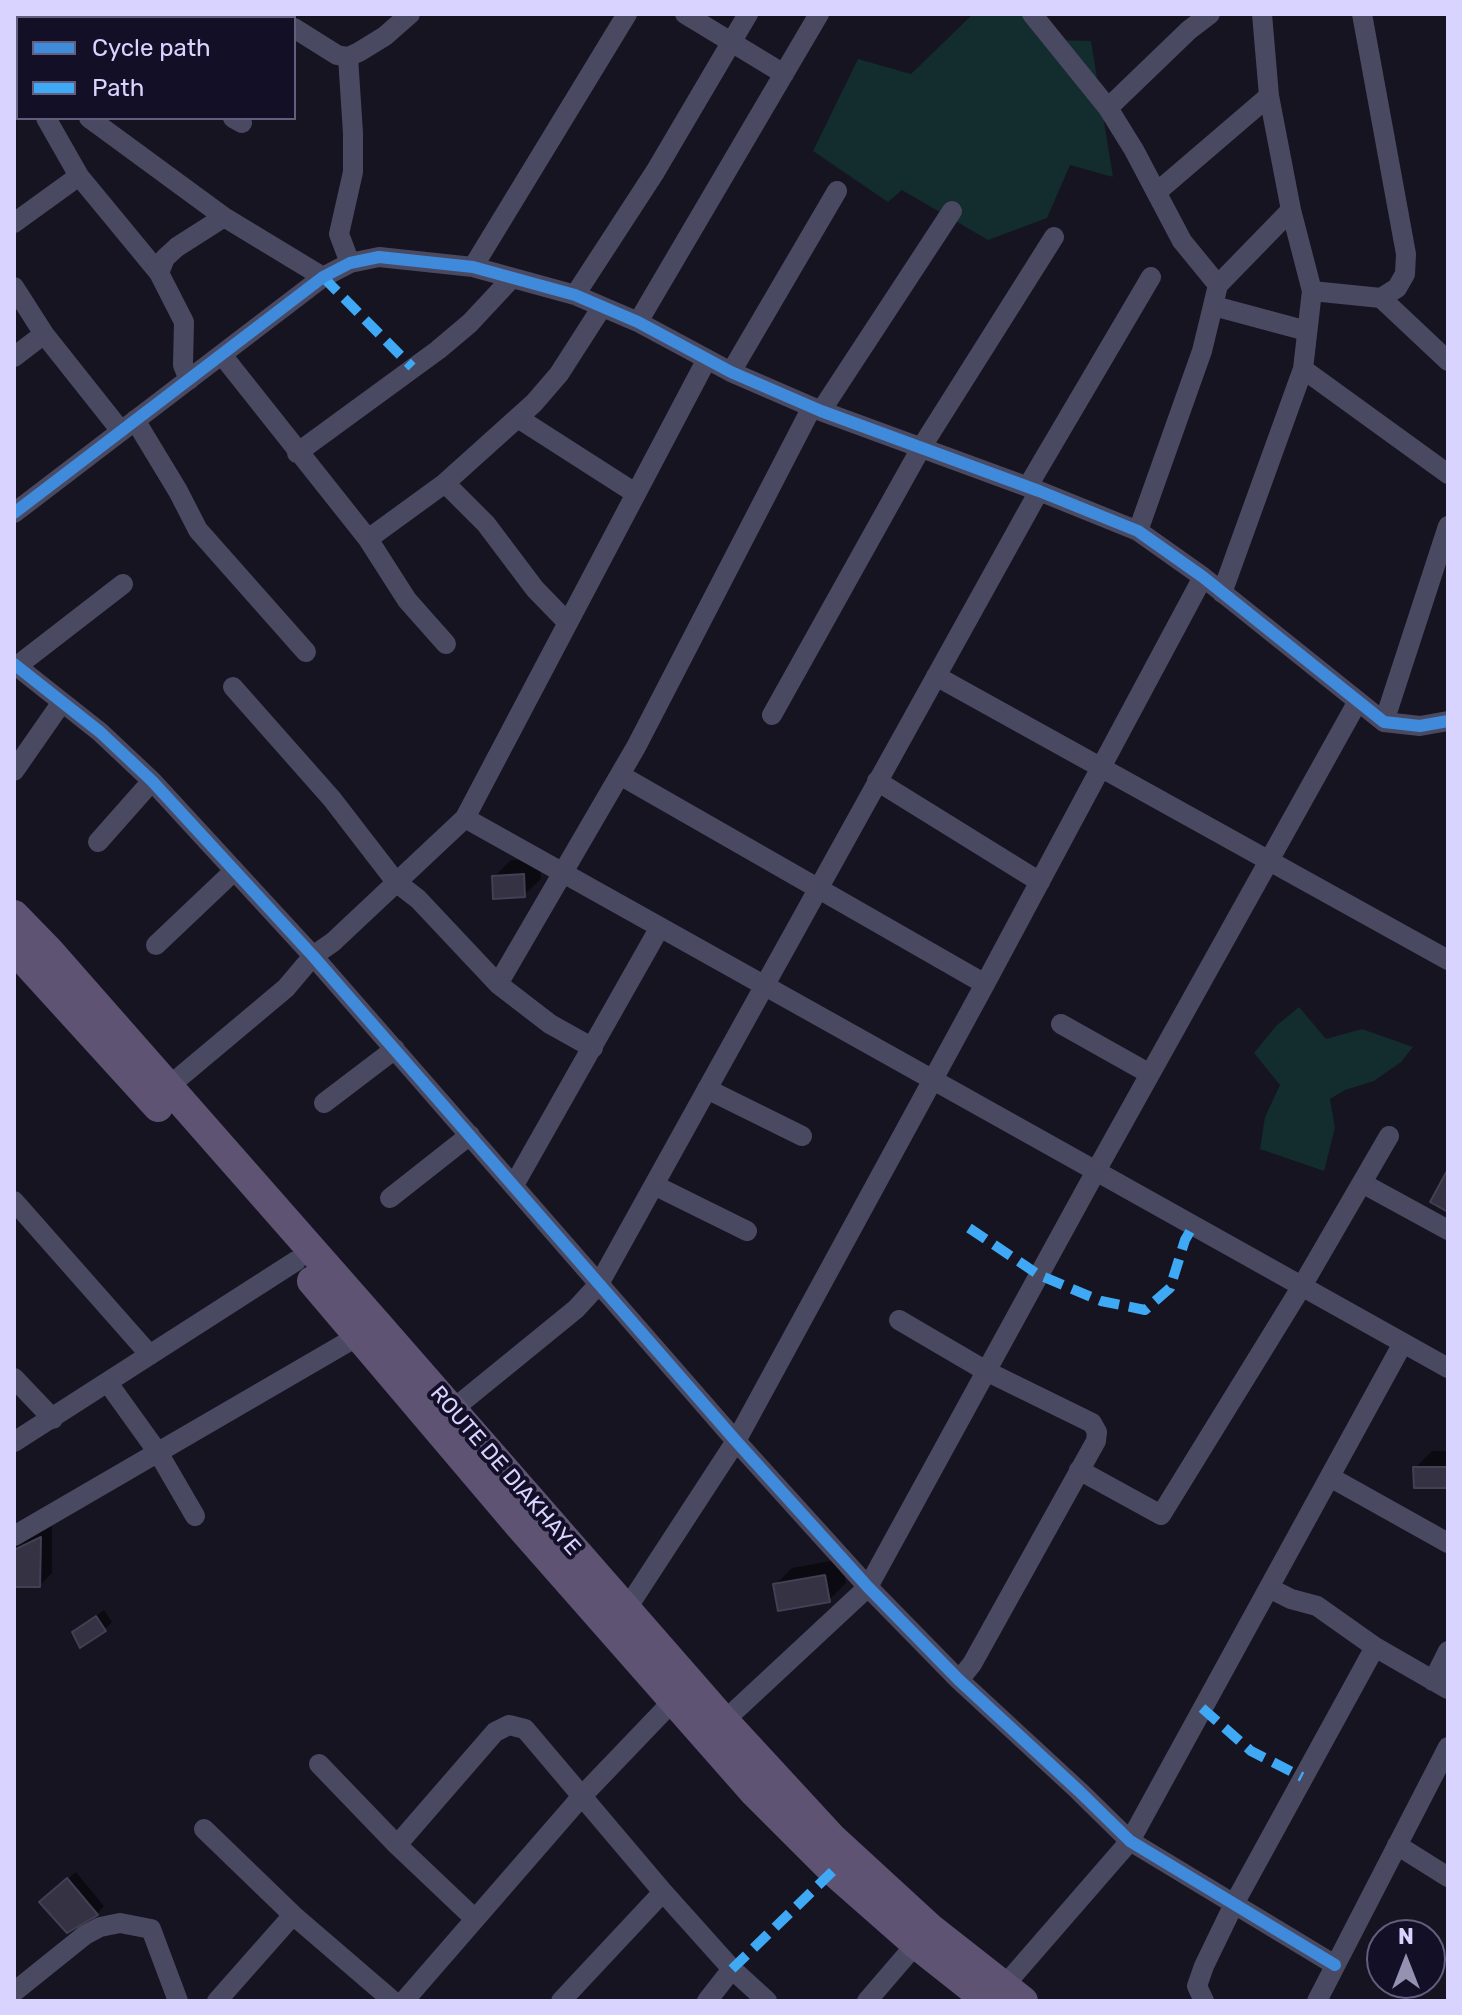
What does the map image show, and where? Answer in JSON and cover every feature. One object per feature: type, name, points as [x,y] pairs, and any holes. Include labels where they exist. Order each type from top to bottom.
[{"type":"main road","name":"ROUTE DE DIAKHAYE","points":[[14,915],[452,1410],[619,1621],[672,1702],[755,1793],[833,1871],[1005,1996]]},
{"type":"main road","name":"ROUTE DE DIAKHAYE","points":[[14,949],[296,1261],[358,1336],[619,1621],[724,1721],[923,1936]]},
{"type":"street","points":[[296,29],[337,55],[348,57],[385,36],[410,14]]},
{"type":"street","points":[[473,267],[627,14]]},
{"type":"street","points":[[685,14],[784,74]]},
{"type":"street","points":[[575,295],[655,172],[748,14]]},
{"type":"street","points":[[638,322],[819,14]]},
{"type":"street","points":[[1032,14],[1108,108],[1182,241],[1218,285]]},
{"type":"street","points":[[1108,108],[1189,30],[1210,14]]},
{"type":"street","points":[[1222,593],[1303,369],[1312,291],[1291,210],[1269,96],[1262,14]]},
{"type":"street","points":[[1362,14],[1406,254],[1405,274],[1397,288],[1381,298]]},
{"type":"street","points":[[348,57],[353,172],[339,234],[350,263]]},
{"type":"street","points":[[1157,192],[1269,96]]},
{"type":"street","points":[[47,120],[79,176],[159,273],[184,322],[183,365],[189,380]]},
{"type":"street","points":[[92,120],[224,217],[323,277]]},
{"type":"street","points":[[16,218],[79,176]]},
{"type":"street","points":[[731,372],[837,191]]},
{"type":"street","points":[[1138,531],[1202,351],[1218,285],[1291,210]]},
{"type":"street","points":[[498,984],[620,775],[817,409],[952,211]]},
{"type":"street","points":[[159,273],[165,258],[177,247],[224,217]]},
{"type":"street","points":[[772,715],[921,448],[1054,237]]},
{"type":"street","points":[[14,513],[323,277],[350,263],[379,257],[473,267],[575,295],[638,322],[731,372],[817,409],[1034,488],[1138,531],[1203,577],[1384,722],[1420,726],[1448,721]]},
{"type":"street","points":[[452,1410],[576,1309],[599,1284],[936,676],[1034,488],[1151,277]]},
{"type":"street","points":[[297,453],[438,350],[470,323],[512,278]]},
{"type":"street","points":[[14,287],[44,334],[128,426],[178,491],[198,530],[306,652]]},
{"type":"street","points":[[1312,291],[1381,298],[1448,361]]},
{"type":"street","points":[[1214,306],[1307,331]]},
{"type":"street","points":[[368,539],[445,483],[534,403],[559,374],[602,307]]},
{"type":"street","points":[[14,357],[44,334]]},
{"type":"street","points":[[222,355],[368,539],[407,600],[446,644]]},
{"type":"street","points":[[168,1087],[286,988],[313,956],[333,942],[465,818],[707,359]]},
{"type":"street","points":[[1303,369],[1448,474]]},
{"type":"street","points":[[518,418],[635,493]]},
{"type":"street","points":[[445,483],[486,524],[535,589],[568,623]]},
{"type":"street","points":[[1384,722],[1448,526]]},
{"type":"street","points":[[619,1621],[736,1441],[1203,577]]},
{"type":"street","points":[[123,584],[16,665],[100,732],[152,781],[313,956],[736,1441],[868,1587],[959,1680],[1130,1841],[1335,1965]]},
{"type":"street","points":[[936,676],[1448,960]]},
{"type":"street","points":[[233,687],[332,799],[396,882],[418,899],[498,984],[550,1024],[593,1048]]},
{"type":"street","points":[[724,1721],[868,1587],[1358,701]]},
{"type":"street","points":[[14,771],[62,702]]},
{"type":"street","points":[[620,775],[985,984]]},
{"type":"street","points":[[98,842],[152,781]]},
{"type":"street","points":[[877,781],[1040,882]]},
{"type":"street","points":[[465,818],[1448,1368]]},
{"type":"street","points":[[156,945],[234,871]]},
{"type":"street","points":[[514,1185],[660,927]]},
{"type":"street","points":[[1061,1024],[1150,1074]]},
{"type":"street","points":[[324,1103],[395,1049]]},
{"type":"street","points":[[707,1089],[802,1136]]},
{"type":"street","points":[[390,1198],[470,1135]]},
{"type":"street","points":[[1079,1470],[1161,1515],[1302,1286],[1389,1136]]},
{"type":"street","points":[[1362,1183],[1448,1230]]},
{"type":"street","points":[[654,1185],[747,1231]]},
{"type":"street","points":[[14,1201],[150,1355]]},
{"type":"street","points":[[14,1442],[296,1261]]},
{"type":"street","points":[[899,1320],[986,1371],[1092,1423],[1097,1432],[1096,1441],[972,1664],[959,1680]]},
{"type":"street","points":[[14,1536],[358,1336]]},
{"type":"street","points":[[1005,1996],[1130,1841],[1403,1343]]},
{"type":"street","points":[[14,1378],[53,1419]]},
{"type":"street","points":[[108,1383],[159,1454],[195,1516]]},
{"type":"street","points":[[1330,1477],[1448,1543]]},
{"type":"street","points":[[1269,1588],[1291,1599],[1317,1606],[1375,1647],[1441,1685],[1448,1651]]},
{"type":"street","points":[[1204,2001],[1197,1986],[1234,1904],[1375,1647]]},
{"type":"street","points":[[404,2001],[582,1796],[672,1702]]},
{"type":"street","points":[[397,1845],[495,1732],[509,1725],[525,1729],[663,1892],[732,1969],[767,2001]]},
{"type":"street","points":[[1317,2001],[1448,1747]]},
{"type":"street","points":[[319,1764],[397,1845],[475,1919]]},
{"type":"street","points":[[204,1829],[293,1915],[393,2001]]},
{"type":"street","points":[[1397,1845],[1448,1877]]},
{"type":"street","points":[[570,1998],[663,1892]]},
{"type":"street","points":[[218,2001],[293,1915]]},
{"type":"street","points":[[14,1992],[85,1935],[100,1927],[120,1923],[151,1929],[178,2001]]},
{"type":"street","points":[[867,2001],[923,1936]]},
{"type":"street","points":[[707,2001],[732,1969]]},
{"type":"green space","points":[[973,14],[1040,14],[1054,40],[1091,41],[1113,177],[1070,165],[1047,218],[988,240],[902,190],[888,202],[813,151],[858,59],[911,74]]},
{"type":"green space","points":[[1299,1007],[1326,1039],[1362,1029],[1413,1047],[1401,1062],[1374,1081],[1345,1090],[1330,1099],[1335,1128],[1324,1171],[1260,1149],[1265,1117],[1280,1085],[1254,1053],[1276,1026]]},
{"type":"building","points":[[524,874],[525,897],[493,899],[492,876]]},
{"type":"building","points":[[1448,1169],[1448,1212],[1430,1202]]},
{"type":"building","points":[[1413,1467],[1448,1467],[1448,1488],[1414,1488]]},
{"type":"building","points":[[41,1537],[40,1587],[14,1587],[14,1550]]},
{"type":"building","points":[[825,1575],[830,1602],[778,1611],[773,1584]]},
{"type":"building","points":[[96,1616],[106,1631],[80,1648],[72,1632]]},
{"type":"building","points":[[67,1878],[98,1915],[67,1933],[39,1902]]},
{"type":"marked path","points":[[323,277],[412,367]]},
{"type":"marked path","points":[[969,1228],[1039,1275],[1101,1301],[1145,1310],[1170,1288],[1185,1240],[1193,1226]]},
{"type":"marked path","points":[[1202,1708],[1251,1751],[1302,1777]]},
{"type":"marked path","points":[[732,1969],[833,1871]]},
{"type":"cycle path","points":[[14,513],[323,277],[350,263],[379,257],[473,267],[575,295],[638,322],[731,372],[821,411],[1138,531],[1203,577],[1384,722],[1420,726],[1448,721]]},
{"type":"cycle path","points":[[14,664],[100,732],[152,781],[313,956],[736,1441],[868,1587],[959,1680],[1130,1841],[1335,1965]]}]
